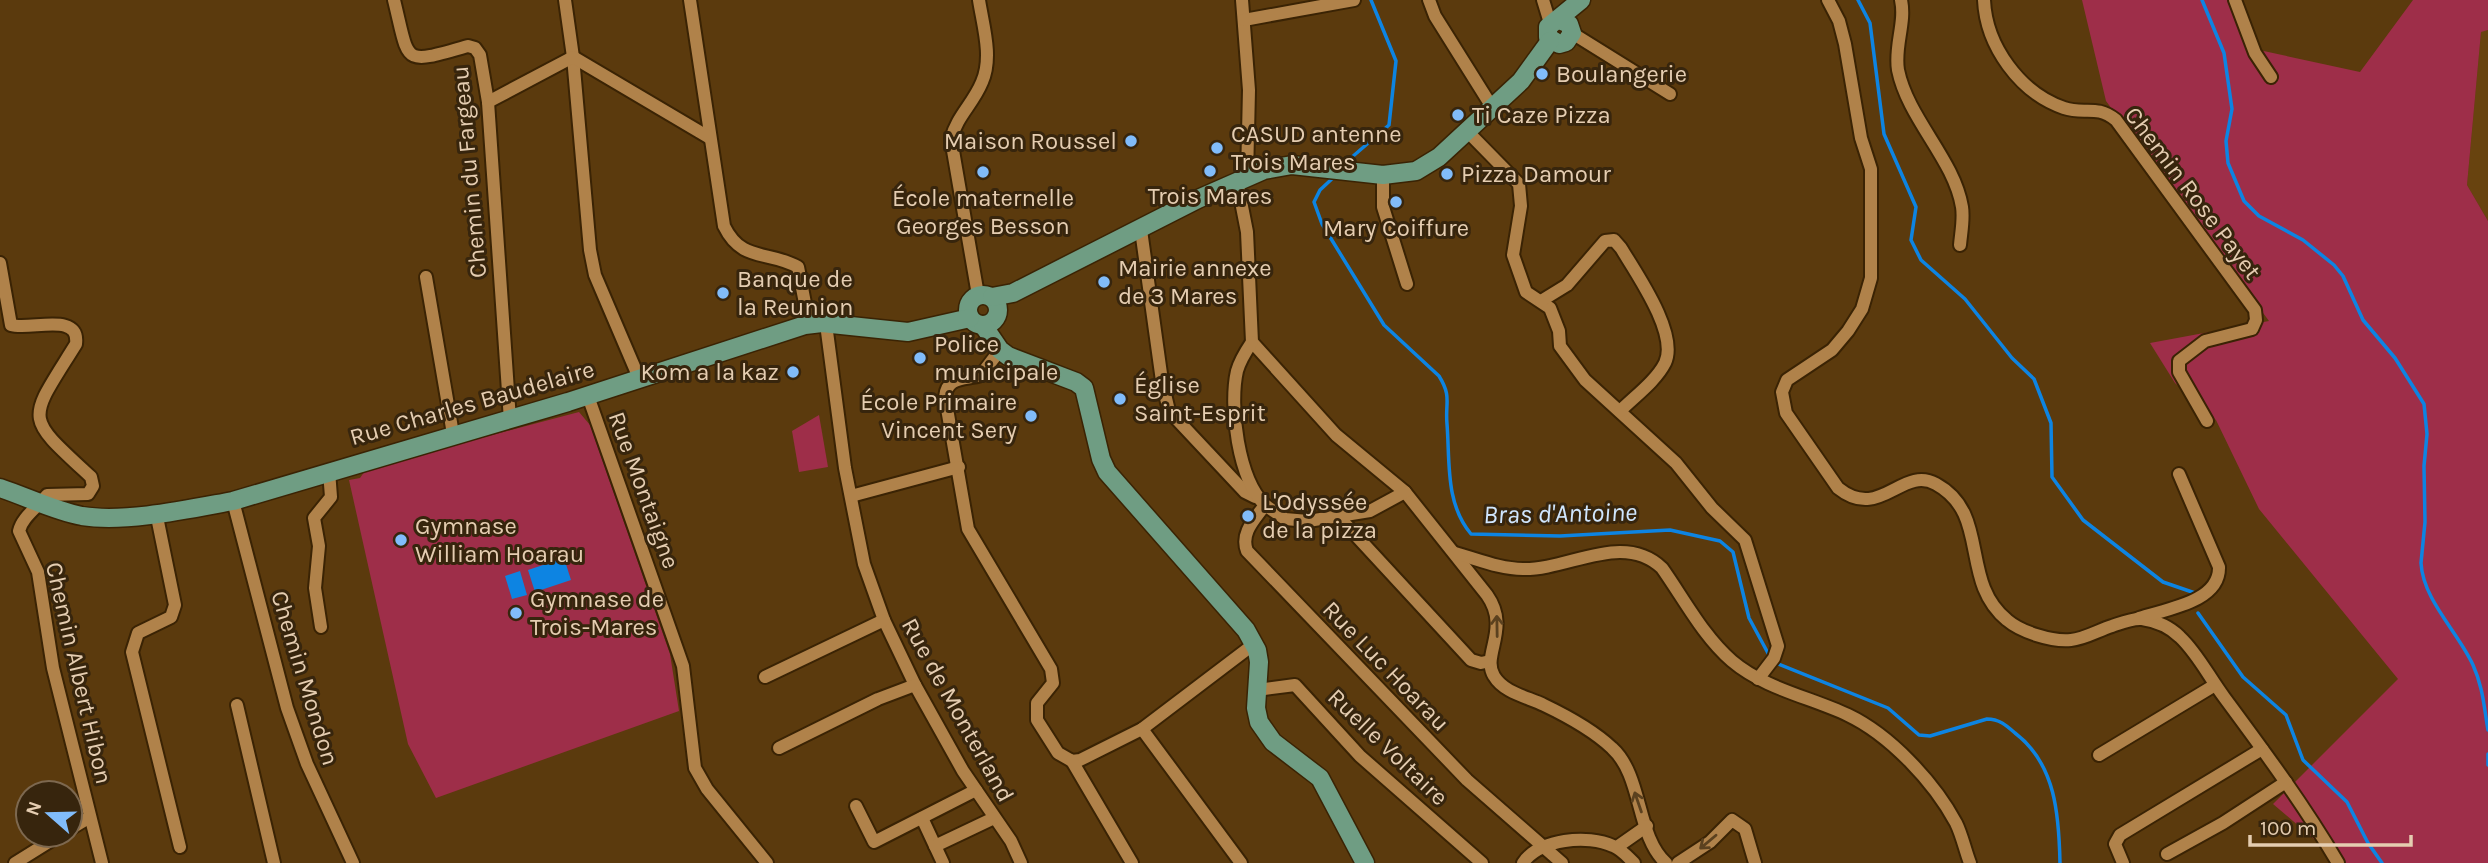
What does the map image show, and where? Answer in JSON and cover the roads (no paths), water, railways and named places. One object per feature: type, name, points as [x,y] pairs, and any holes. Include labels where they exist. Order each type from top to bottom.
[{"type":"main road","points":[[1560,31],[1581,0]]},
{"type":"main road","points":[[1560,31],[1591,0]]},
{"type":"main road","name":"Rue Charles Baudelaire","points":[[0,488],[83,516],[156,512],[233,501],[588,396],[817,324],[908,332],[983,318],[1013,293],[1242,179],[1292,164],[1403,175],[1429,164],[1521,81],[1560,31]]},
{"type":"main road","points":[[983,318],[1084,388],[1101,458],[1108,472],[1245,630],[1254,644],[1259,662],[1256,708],[1264,732],[1320,778],[1365,863]]},
{"type":"street","name":"Chemin du Fargeau","points":[[394,0],[406,50],[413,57],[423,59],[468,47],[478,50],[488,102],[510,419]]},
{"type":"street","points":[[565,0],[573,57],[590,250],[596,275],[639,379]]},
{"type":"street","points":[[690,0],[710,138]]},
{"type":"street","points":[[979,0],[986,68],[976,93],[956,120],[951,139],[983,318],[981,375],[954,380],[945,393],[968,529],[1051,669],[1053,683],[1037,703],[1037,720],[1059,753],[1072,761],[1132,863]]},
{"type":"street","points":[[1242,0],[1249,90],[1242,179],[1252,342],[1237,369],[1234,408],[1237,439],[1251,488],[1262,502]]},
{"type":"street","points":[[1244,20],[1354,0]]},
{"type":"street","points":[[1429,0],[1434,16],[1492,107]]},
{"type":"street","points":[[1543,0],[1560,31],[1671,94]]},
{"type":"street","points":[[1828,0],[1839,21],[1845,44],[1861,138],[1871,169],[1871,278],[1862,309],[1848,331],[1832,350],[1787,380],[1782,392],[1786,413],[1838,488],[1848,496],[1863,500],[1879,499],[1913,481],[1934,482],[1957,500],[1969,522],[1982,589],[1994,609],[2024,631],[2071,640],[2207,593],[2219,575],[2219,567],[2179,474]]},
{"type":"street","points":[[1901,0],[1904,14],[1898,42],[1898,69],[1914,112],[1955,186],[1962,208],[1960,245]]},
{"type":"street","name":"Chemin Rose Payet","points":[[1984,0],[1995,45],[2014,74],[2062,108],[2097,110],[2116,120],[2255,310],[2256,320],[2252,329],[2205,341],[2179,361],[2179,372],[2207,421]]},
{"type":"street","points":[[2235,0],[2255,53],[2271,77]]},
{"type":"street","points":[[488,102],[573,57]]},
{"type":"street","points":[[573,57],[710,138]]},
{"type":"street","points":[[1467,131],[1519,184],[1521,206],[1513,255],[1526,292],[1541,301],[1555,316],[1560,346],[1569,361],[1676,463],[1712,508],[1745,540],[1777,646],[1774,658],[1758,678]]},
{"type":"street","name":"Rue de Monterland","points":[[710,138],[724,226],[730,238],[747,253],[777,258],[798,267],[817,324],[864,564],[884,620],[915,685],[976,790],[1011,841],[1021,863]]},
{"type":"street","points":[[1383,175],[1383,207],[1408,284]]},
{"type":"street","points":[[1141,230],[1162,382],[1169,411],[1245,492],[1293,521],[1377,509],[1405,492]]},
{"type":"street","points":[[1541,301],[1567,285],[1605,241],[1614,240],[1621,248],[1657,310],[1668,346],[1661,368],[1620,411]]},
{"type":"street","points":[[0,262],[11,325],[64,325],[72,328],[77,336],[76,344],[46,392],[41,404],[39,424],[44,433],[92,477],[93,486],[88,494],[47,495],[41,503]]},
{"type":"street","points":[[426,277],[453,435]]},
{"type":"street","points":[[1252,342],[1322,422],[1405,492],[1494,604],[1499,628],[1490,661],[1494,676],[1506,688],[1570,719],[1611,747],[1624,760],[1647,826],[1660,857],[1666,863]]},
{"type":"street","name":"Rue Montaigne","points":[[588,396],[683,666],[695,768],[707,789],[767,863]]},
{"type":"street","points":[[850,496],[959,467]]},
{"type":"street","points":[[321,627],[315,588],[319,546],[314,518],[331,497],[329,471]]},
{"type":"street","name":"Chemin Mondon","points":[[233,501],[287,708],[307,764],[353,863]]},
{"type":"street","name":"Rue Luc Hoarau","points":[[1262,502],[1245,538],[1245,548],[1460,772],[1544,846]]},
{"type":"street","name":"Chemin Albert Hibon","points":[[41,503],[24,519],[20,536],[37,572],[53,668],[102,863]]},
{"type":"street","points":[[156,512],[175,606],[171,617],[138,633],[132,652],[180,847]]},
{"type":"street","points":[[1338,516],[1471,660],[1481,663],[1490,661]]},
{"type":"street","points":[[1455,552],[1522,569],[1627,551],[1639,552],[1662,568],[1713,641],[1733,662],[1758,678],[1850,716],[1886,741],[1938,795],[1957,825],[1970,863]]},
{"type":"street","points":[[2139,618],[2170,628],[2197,655],[2215,685],[2286,782],[2338,863]]},
{"type":"street","points":[[765,677],[884,620]]},
{"type":"street","points":[[1072,761],[1088,758],[1142,729],[1254,644]]},
{"type":"street","points":[[779,748],[878,699],[915,685]]},
{"type":"street","name":"Ruelle Voltaire","points":[[1257,690],[1295,685],[1360,755],[1482,863]]},
{"type":"street","points":[[2099,755],[2215,685]]},
{"type":"street","points":[[237,705],[274,863]]},
{"type":"street","points":[[1142,729],[1241,863]]},
{"type":"street","points":[[2123,863],[2115,844],[2120,835],[2262,749]]},
{"type":"street","points":[[2167,854],[2223,823],[2286,782]]},
{"type":"street","points":[[856,806],[874,842],[976,790]]},
{"type":"street","points":[[84,821],[90,817]]},
{"type":"street","points":[[922,818],[943,863]]},
{"type":"street","points":[[935,846],[994,818]]},
{"type":"street","points":[[1678,863],[1710,842],[1732,820],[1745,829],[1755,863]]},
{"type":"street","points":[[1616,846],[1647,826]]},
{"type":"street","points":[[1523,863],[1535,849],[1590,840],[1616,846],[1634,863]]},
{"type":"street","points":[[1544,846],[1562,863]]},
{"type":"street","points":[[15,863],[38,849]]},
{"type":"water","points":[[564,558],[571,580],[535,592],[528,570]]},
{"type":"water","points":[[520,571],[527,595],[512,599],[505,576]]},
{"type":"waterway","name":"Bras d'Antoine","points":[[1344,164],[1389,125],[1396,61],[1371,0]]},
{"type":"waterway","points":[[1858,0],[1870,23],[1884,134],[1916,207],[1911,240],[1921,260],[1965,299],[2012,358],[2034,379],[2051,423],[2052,477],[2083,520],[2163,582],[2195,593]]},
{"type":"waterway","points":[[2202,0],[2224,53],[2232,109],[2226,141],[2228,163],[2244,201],[2259,216],[2303,240],[2334,265],[2343,276],[2363,320],[2395,358],[2424,404],[2427,434],[2421,563],[2423,577],[2434,603],[2473,665],[2481,689],[2488,730]]},
{"type":"waterway","name":"Bras d'Antoine","points":[[1335,176],[1320,190],[1314,202],[1322,224],[1384,325],[1439,376],[1443,383],[1447,395],[1450,482],[1457,509],[1471,534],[1560,536],[1670,530],[1720,541],[1733,552],[1749,618],[1769,655]]},
{"type":"waterway","points":[[2198,613],[2243,677],[2286,715],[2303,760],[2347,802],[2368,843],[2382,863]]},
{"type":"waterway","name":"Bras d'Antoine","points":[[1776,663],[1888,708],[1919,735],[1930,736],[1987,719],[2005,725],[2029,746],[2047,775],[2056,809],[2060,863]]},
{"type":"waterway","points":[[2488,754],[2488,765]]},
{"type":"place","name":"Boulangerie","points":[[1542,74]]},
{"type":"place","name":"Ti Caze Pizza","points":[[1458,115]]},
{"type":"place","name":"Maison Roussel","points":[[1131,141]]},
{"type":"place","name":"CASUD antenne Trois Mares","points":[[1217,148]]},
{"type":"place","name":"Trois Mares","points":[[1210,171]]},
{"type":"place","name":"École maternelle Georges Besson","points":[[983,172]]},
{"type":"place","name":"Pizza Damour","points":[[1447,174]]},
{"type":"place","name":"Mary Coiffure","points":[[1396,202]]},
{"type":"place","name":"Mairie annexe de 3 Mares","points":[[1104,282]]},
{"type":"place","name":"Banque de la Reunion","points":[[723,293]]},
{"type":"place","name":"Police municipale","points":[[920,358]]},
{"type":"place","name":"Kom a la kaz","points":[[793,372]]},
{"type":"place","name":"Église Saint-Esprit","points":[[1120,399]]},
{"type":"place","name":"École Primaire Vincent Sery","points":[[1031,416]]},
{"type":"place","name":"L'Odyssée de la pizza","points":[[1248,516]]},
{"type":"place","name":"Gymnase William Hoarau","points":[[401,540]]},
{"type":"place","name":"Gymnase de Trois-Mares","points":[[516,613]]}]
